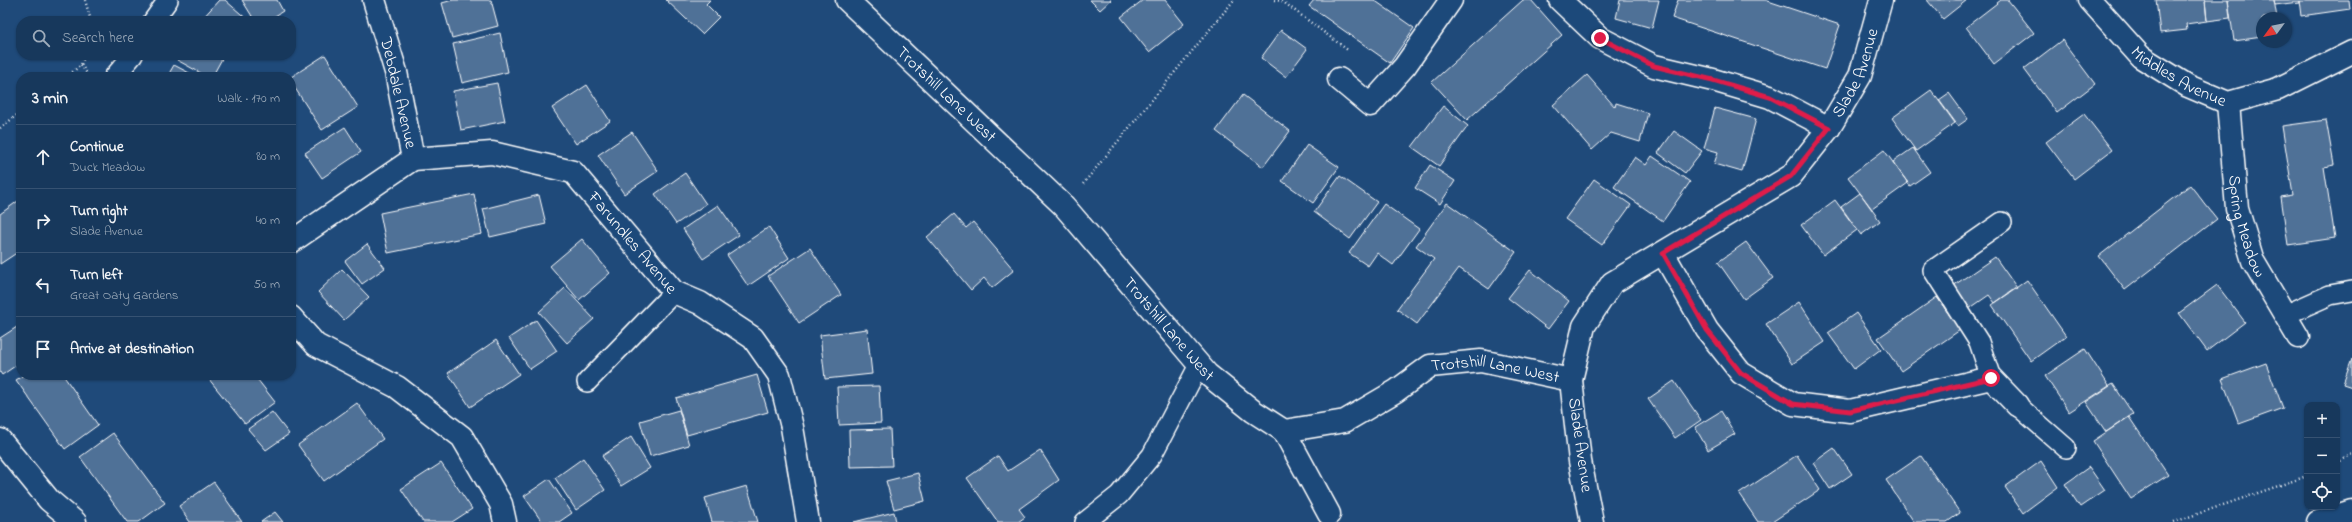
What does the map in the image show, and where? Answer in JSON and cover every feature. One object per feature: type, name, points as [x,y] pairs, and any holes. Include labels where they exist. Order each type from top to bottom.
[{"type":"street","name":"Debdale Avenue","points":[[296,239],[413,159],[396,72],[374,0]]},
{"type":"street","name":"Trotshill Lane West","points":[[847,0],[1064,206],[1207,374],[1253,411],[1284,431],[1345,421],[1396,391],[1430,366],[1481,361],[1571,380]]},
{"type":"street","points":[[1339,79],[1370,105],[1405,66],[1451,0]]},
{"type":"street","points":[[1560,0],[1600,38],[1654,66],[1713,80],[1770,97],[1829,128]]},
{"type":"street","name":"Slade Avenue","points":[[1592,522],[1580,461],[1571,380],[1584,326],[1612,283],[1791,176],[1829,128],[1860,76],[1881,0]]},
{"type":"street","name":"Middles Avenue","points":[[2090,0],[2141,57],[2188,86],[2228,103],[2278,89],[2352,52]]},
{"type":"street","name":"Spring Meadow","points":[[2228,103],[2236,208],[2253,261],[2298,337]]},
{"type":"street","name":"Farundles Avenue","points":[[413,159],[492,153],[573,172],[674,292],[700,303],[753,338],[779,375],[792,427],[808,522]]},
{"type":"street","points":[[1663,253],[1707,330],[1741,373],[1793,404],[1850,411],[1991,378],[2016,405]]},
{"type":"street","points":[[296,323],[316,345],[397,387],[462,437],[501,504],[505,522]]},
{"type":"street","points":[[1284,431],[1329,514]]},
{"type":"street","points":[[0,440],[49,500],[75,522]]},
{"type":"street","points":[[2318,522],[2352,511]]},
{"type":"lane","points":[[157,16],[168,0]]},
{"type":"lane","points":[[118,72],[129,60]]},
{"type":"lane","points":[[1991,378],[1979,342],[1934,270],[2002,222]]},
{"type":"lane","points":[[2285,315],[2330,295],[2352,291]]},
{"type":"lane","points":[[587,382],[674,292]]},
{"type":"lane","points":[[1085,522],[1120,495],[1152,455],[1199,365]]},
{"type":"lane","points":[[2016,405],[2066,448]]},
{"type":"path","points":[[85,0],[90,16]]},
{"type":"path","points":[[1064,206],[1234,0]]},
{"type":"path","points":[[1274,0],[1282,1],[1355,56]]},
{"type":"path","points":[[72,72],[81,65],[82,60]]},
{"type":"path","points":[[81,65],[86,72]]},
{"type":"path","points":[[0,128],[16,116]]},
{"type":"path","points":[[2340,461],[2352,454]]},
{"type":"path","points":[[2174,522],[2304,477]]},
{"type":"building","points":[[219,0],[225,0],[243,16],[205,16]]},
{"type":"building","points":[[242,0],[277,0],[283,11],[275,16],[252,16]]},
{"type":"building","points":[[453,0],[491,0],[498,26],[452,38],[442,3]]},
{"type":"building","points":[[666,0],[710,0],[706,4],[719,17],[702,34]]},
{"type":"building","points":[[1090,0],[1111,0],[1100,10]]},
{"type":"building","points":[[1143,0],[1165,0],[1184,24],[1149,52],[1121,17]]},
{"type":"building","points":[[1314,0],[1374,0],[1414,28],[1390,63],[1309,6]]},
{"type":"building","points":[[1523,0],[1531,0],[1562,35],[1467,120],[1432,82]]},
{"type":"building","points":[[1620,0],[1659,0],[1652,28],[1616,18]]},
{"type":"building","points":[[1678,0],[1765,0],[1840,25],[1825,69],[1672,18]]},
{"type":"building","points":[[1927,0],[1967,0],[1943,19]]},
{"type":"building","points":[[2001,0],[2008,0],[2034,33],[1994,64],[1966,27]]},
{"type":"building","points":[[2156,0],[2205,0],[2207,21],[2186,24],[2187,30],[2160,33]]},
{"type":"building","points":[[2205,0],[2228,0],[2230,18],[2207,21]]},
{"type":"building","points":[[2228,0],[2274,0],[2276,12],[2256,12],[2256,38],[2234,41]]},
{"type":"building","points":[[2274,0],[2299,0],[2299,2],[2275,5]]},
{"type":"building","points":[[2299,0],[2349,0],[2350,9],[2301,16]]},
{"type":"building","points":[[1281,30],[1307,49],[1286,77],[1261,58]]},
{"type":"building","points":[[500,33],[508,72],[462,83],[453,44]]},
{"type":"building","points":[[2062,40],[2095,84],[2057,113],[2024,69]]},
{"type":"building","points":[[325,55],[358,107],[322,130],[296,90],[296,74]]},
{"type":"building","points":[[177,60],[221,60],[215,72],[199,72]]},
{"type":"building","points":[[174,65],[187,72],[170,72]]},
{"type":"building","points":[[1587,75],[1615,107],[1616,103],[1648,113],[1640,142],[1611,133],[1592,150],[1553,105]]},
{"type":"building","points":[[497,83],[505,121],[461,130],[453,91]]},
{"type":"building","points":[[587,85],[610,121],[576,144],[552,108]]},
{"type":"building","points":[[1931,90],[1955,123],[1916,151],[1892,118]]},
{"type":"building","points":[[1949,93],[1968,119],[1958,126],[1939,100]]},
{"type":"building","points":[[1243,95],[1290,131],[1263,167],[1216,131]]},
{"type":"building","points":[[1443,106],[1468,126],[1439,166],[1412,147]]},
{"type":"building","points":[[1715,108],[1756,119],[1742,172],[1714,164],[1718,152],[1704,148]]},
{"type":"building","points":[[2084,114],[2112,150],[2074,179],[2046,142]]},
{"type":"building","points":[[2326,120],[2334,165],[2324,167],[2335,238],[2288,245],[2281,197],[2293,195],[2282,126]]},
{"type":"building","points":[[345,127],[361,152],[322,178],[305,153]]},
{"type":"building","points":[[1674,131],[1702,151],[1685,173],[1658,153]]},
{"type":"building","points":[[632,132],[658,171],[624,194],[598,155]]},
{"type":"building","points":[[1307,145],[1339,167],[1313,203],[1282,181]]},
{"type":"building","points":[[1913,148],[1930,172],[1910,186],[1893,162]]},
{"type":"building","points":[[1884,150],[1908,183],[1872,209],[1848,177]]},
{"type":"building","points":[[1652,156],[1690,182],[1663,221],[1614,187],[1635,157],[1646,165]]},
{"type":"building","points":[[1430,165],[1455,181],[1440,204],[1415,188]]},
{"type":"building","points":[[685,173],[706,204],[676,224],[655,194]]},
{"type":"building","points":[[1340,176],[1377,202],[1350,239],[1314,212]]},
{"type":"building","points":[[1594,179],[1631,205],[1602,245],[1565,219]]},
{"type":"building","points":[[2190,185],[2217,219],[2125,290],[2099,256]]},
{"type":"building","points":[[1860,193],[1880,221],[1861,235],[1841,207]]},
{"type":"building","points":[[474,194],[482,234],[388,253],[380,213]]},
{"type":"building","points":[[539,195],[546,224],[490,237],[483,209]]},
{"type":"building","points":[[1835,200],[1857,230],[1823,255],[1801,225]]},
{"type":"building","points":[[16,202],[16,253],[0,264],[0,214]]},
{"type":"building","points":[[1447,203],[1516,252],[1489,289],[1459,268],[1417,324],[1397,309],[1434,259],[1416,246]]},
{"type":"building","points":[[1384,204],[1419,229],[1393,265],[1377,253],[1368,266],[1349,253]]},
{"type":"building","points":[[718,205],[739,235],[703,259],[683,229]]},
{"type":"building","points":[[954,214],[966,228],[973,222],[1014,270],[992,288],[984,278],[971,290],[927,237]]},
{"type":"building","points":[[769,227],[789,258],[748,286],[727,255]]},
{"type":"building","points":[[582,239],[610,273],[579,300],[550,266]]},
{"type":"building","points":[[1746,242],[1773,278],[1744,299],[1718,262]]},
{"type":"building","points":[[367,244],[385,268],[362,284],[345,261]]},
{"type":"building","points":[[810,248],[841,295],[799,323],[768,276]]},
{"type":"building","points":[[1995,257],[2017,288],[1995,303],[1989,295],[1953,320],[1937,297]]},
{"type":"building","points":[[342,269],[369,297],[344,320],[318,292]]},
{"type":"building","points":[[1530,270],[1569,301],[1548,329],[1508,298]]},
{"type":"building","points":[[2027,280],[2066,336],[2031,361],[1992,305]]},
{"type":"building","points":[[2217,285],[2245,322],[2207,351],[2179,313]]},
{"type":"building","points":[[565,288],[594,319],[567,343],[539,312]]},
{"type":"building","points":[[1937,297],[1960,330],[1901,371],[1878,338]]},
{"type":"building","points":[[1799,302],[1825,342],[1792,364],[1766,324]]},
{"type":"building","points":[[1856,313],[1881,349],[1854,369],[1828,333]]},
{"type":"building","points":[[536,320],[557,351],[530,369],[509,338]]},
{"type":"building","points":[[16,328],[16,365],[2,375],[0,372],[0,338]]},
{"type":"building","points":[[867,329],[872,374],[825,379],[820,335]]},
{"type":"building","points":[[496,340],[519,374],[470,407],[448,373]]},
{"type":"building","points":[[2085,349],[2109,386],[2069,412],[2045,376]]},
{"type":"building","points":[[2352,359],[2352,387],[2343,384]]},
{"type":"building","points":[[2266,363],[2283,408],[2239,424],[2222,379]]},
{"type":"building","points":[[757,375],[768,412],[687,435],[676,398]]},
{"type":"building","points":[[16,380],[66,380],[98,425],[65,449]]},
{"type":"building","points":[[210,380],[258,380],[275,402],[245,424]]},
{"type":"building","points":[[1674,381],[1701,420],[1675,438],[1648,399]]},
{"type":"building","points":[[2113,384],[2133,414],[2106,432],[2086,402]]},
{"type":"building","points":[[879,386],[881,423],[839,425],[837,387]]},
{"type":"building","points":[[357,403],[383,439],[324,481],[298,445]]},
{"type":"building","points":[[679,410],[689,445],[650,456],[640,421]]},
{"type":"building","points":[[1721,411],[1735,434],[1708,450],[1695,427]]},
{"type":"building","points":[[272,412],[289,434],[266,450],[248,429]]},
{"type":"building","points":[[2129,417],[2168,475],[2131,499],[2093,441]]},
{"type":"building","points":[[890,429],[892,466],[850,467],[849,430]]},
{"type":"building","points":[[113,433],[165,503],[139,522],[127,522],[80,457]]},
{"type":"building","points":[[631,437],[650,468],[621,486],[602,456]]},
{"type":"building","points":[[1834,448],[1852,474],[1830,489],[1813,463]]},
{"type":"building","points":[[1040,450],[1059,480],[1019,509],[1025,517],[1018,522],[998,522],[967,478],[998,456],[1008,471]]},
{"type":"building","points":[[1797,455],[1820,490],[1772,522],[1758,522],[1739,494]]},
{"type":"building","points":[[1921,456],[1960,513],[1947,522],[1914,522],[1886,480]]},
{"type":"building","points":[[583,458],[605,490],[576,510],[555,478]]},
{"type":"building","points":[[2041,461],[2058,487],[2023,513],[2005,487]]},
{"type":"building","points":[[441,463],[472,509],[452,522],[423,522],[401,489]]},
{"type":"building","points":[[2089,467],[2105,490],[2080,507],[2065,484]]},
{"type":"building","points":[[918,473],[925,501],[894,509],[886,481]]},
{"type":"building","points":[[549,479],[572,513],[559,522],[542,522],[524,496]]},
{"type":"building","points":[[214,482],[242,522],[190,522],[179,506]]},
{"type":"building","points":[[747,486],[758,522],[712,522],[705,498]]},
{"type":"building","points":[[275,512],[283,522],[261,522]]},
{"type":"building","points":[[894,512],[896,522],[854,522]]},
{"type":"route","points":[[1600,38],[1654,66],[1713,80],[1770,97],[1829,128],[1791,176],[1663,253],[1707,330],[1741,373],[1793,404],[1850,411],[1991,378]]}]
